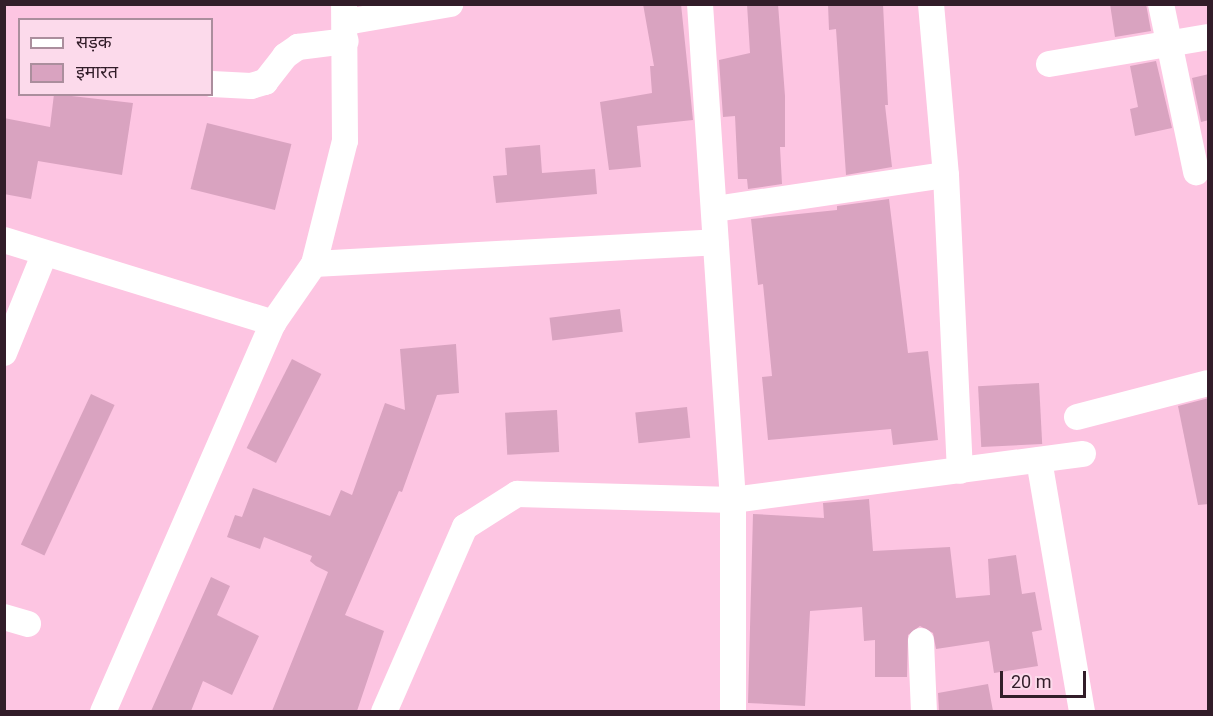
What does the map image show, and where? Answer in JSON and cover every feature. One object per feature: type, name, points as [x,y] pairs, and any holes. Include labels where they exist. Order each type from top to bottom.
[{"type":"street","points":[[213,84],[251,86],[265,82],[285,56],[346,22],[450,4]]},
{"type":"street","points":[[700,4],[716,209],[716,242],[734,500],[733,711]]},
{"type":"street","points":[[932,4],[946,175],[960,471]]},
{"type":"street","points":[[1161,4],[1196,172]]},
{"type":"street","points":[[103,711],[273,323],[314,264],[345,141],[346,22]]},
{"type":"street","points":[[1049,64],[1209,37]]},
{"type":"street","points":[[716,209],[946,175]]},
{"type":"street","points":[[4,240],[44,255],[273,323]]},
{"type":"street","points":[[314,264],[716,242]]},
{"type":"street","points":[[4,353],[44,255]]},
{"type":"street","points":[[1077,417],[1209,383]]},
{"type":"street","points":[[384,711],[465,527],[517,494],[734,500],[1083,454]]},
{"type":"street","points":[[1039,460],[1082,711]]},
{"type":"street","points":[[921,641],[924,711]]},
{"type":"building","points":[[643,4],[681,4],[693,120],[637,126],[641,167],[609,170],[600,102],[652,93],[650,66],[654,66]]},
{"type":"building","points":[[747,4],[778,4],[785,96],[785,147],[780,147],[782,184],[748,189],[747,179],[738,179],[735,116],[723,117],[719,60],[750,53]]},
{"type":"building","points":[[828,4],[883,4],[888,105],[885,105],[892,167],[846,175],[836,29],[829,30]]},
{"type":"building","points":[[1110,4],[1146,4],[1151,31],[1115,37]]},
{"type":"building","points":[[1156,61],[1172,128],[1135,136],[1130,109],[1138,107],[1130,66]]},
{"type":"building","points":[[1209,74],[1209,120],[1201,122],[1192,78]]},
{"type":"building","points":[[54,96],[133,103],[122,175],[38,161],[31,199],[4,194],[4,118],[50,127]]},
{"type":"building","points":[[207,123],[291,144],[275,210],[191,189]]},
{"type":"building","points":[[540,145],[542,173],[595,169],[597,194],[496,203],[493,176],[507,175],[505,148]]},
{"type":"building","points":[[889,199],[908,353],[928,351],[938,440],[893,445],[891,429],[768,440],[762,377],[772,376],[763,284],[758,285],[751,219],[837,210],[837,206]]},
{"type":"building","points":[[620,309],[623,332],[552,340],[550,318]]},
{"type":"building","points":[[456,344],[459,393],[437,395],[402,492],[399,491],[345,615],[384,631],[357,711],[272,711],[328,572],[310,561],[312,556],[264,537],[260,549],[227,537],[235,515],[242,517],[253,488],[330,516],[341,490],[352,495],[385,403],[405,410],[400,349]]},
{"type":"building","points":[[292,359],[321,374],[276,463],[247,448]]},
{"type":"building","points":[[1039,383],[1042,444],[981,447],[978,386]]},
{"type":"building","points":[[91,394],[115,405],[44,555],[21,544]]},
{"type":"building","points":[[1209,398],[1209,504],[1198,505],[1178,406]]},
{"type":"building","points":[[687,407],[690,438],[639,443],[635,412]]},
{"type":"building","points":[[557,410],[559,452],[507,455],[505,413]]},
{"type":"building","points":[[869,499],[873,551],[950,547],[956,598],[990,595],[988,559],[1016,555],[1022,594],[1035,592],[1042,630],[1032,632],[1038,666],[994,673],[989,641],[936,649],[933,633],[920,626],[908,635],[907,677],[875,677],[875,640],[864,641],[862,607],[810,611],[805,706],[748,703],[753,514],[824,518],[823,503]]},
{"type":"building","points":[[211,577],[230,586],[217,615],[259,636],[232,695],[203,681],[191,711],[151,711]]},
{"type":"building","points":[[988,684],[993,711],[939,711],[938,693]]}]
